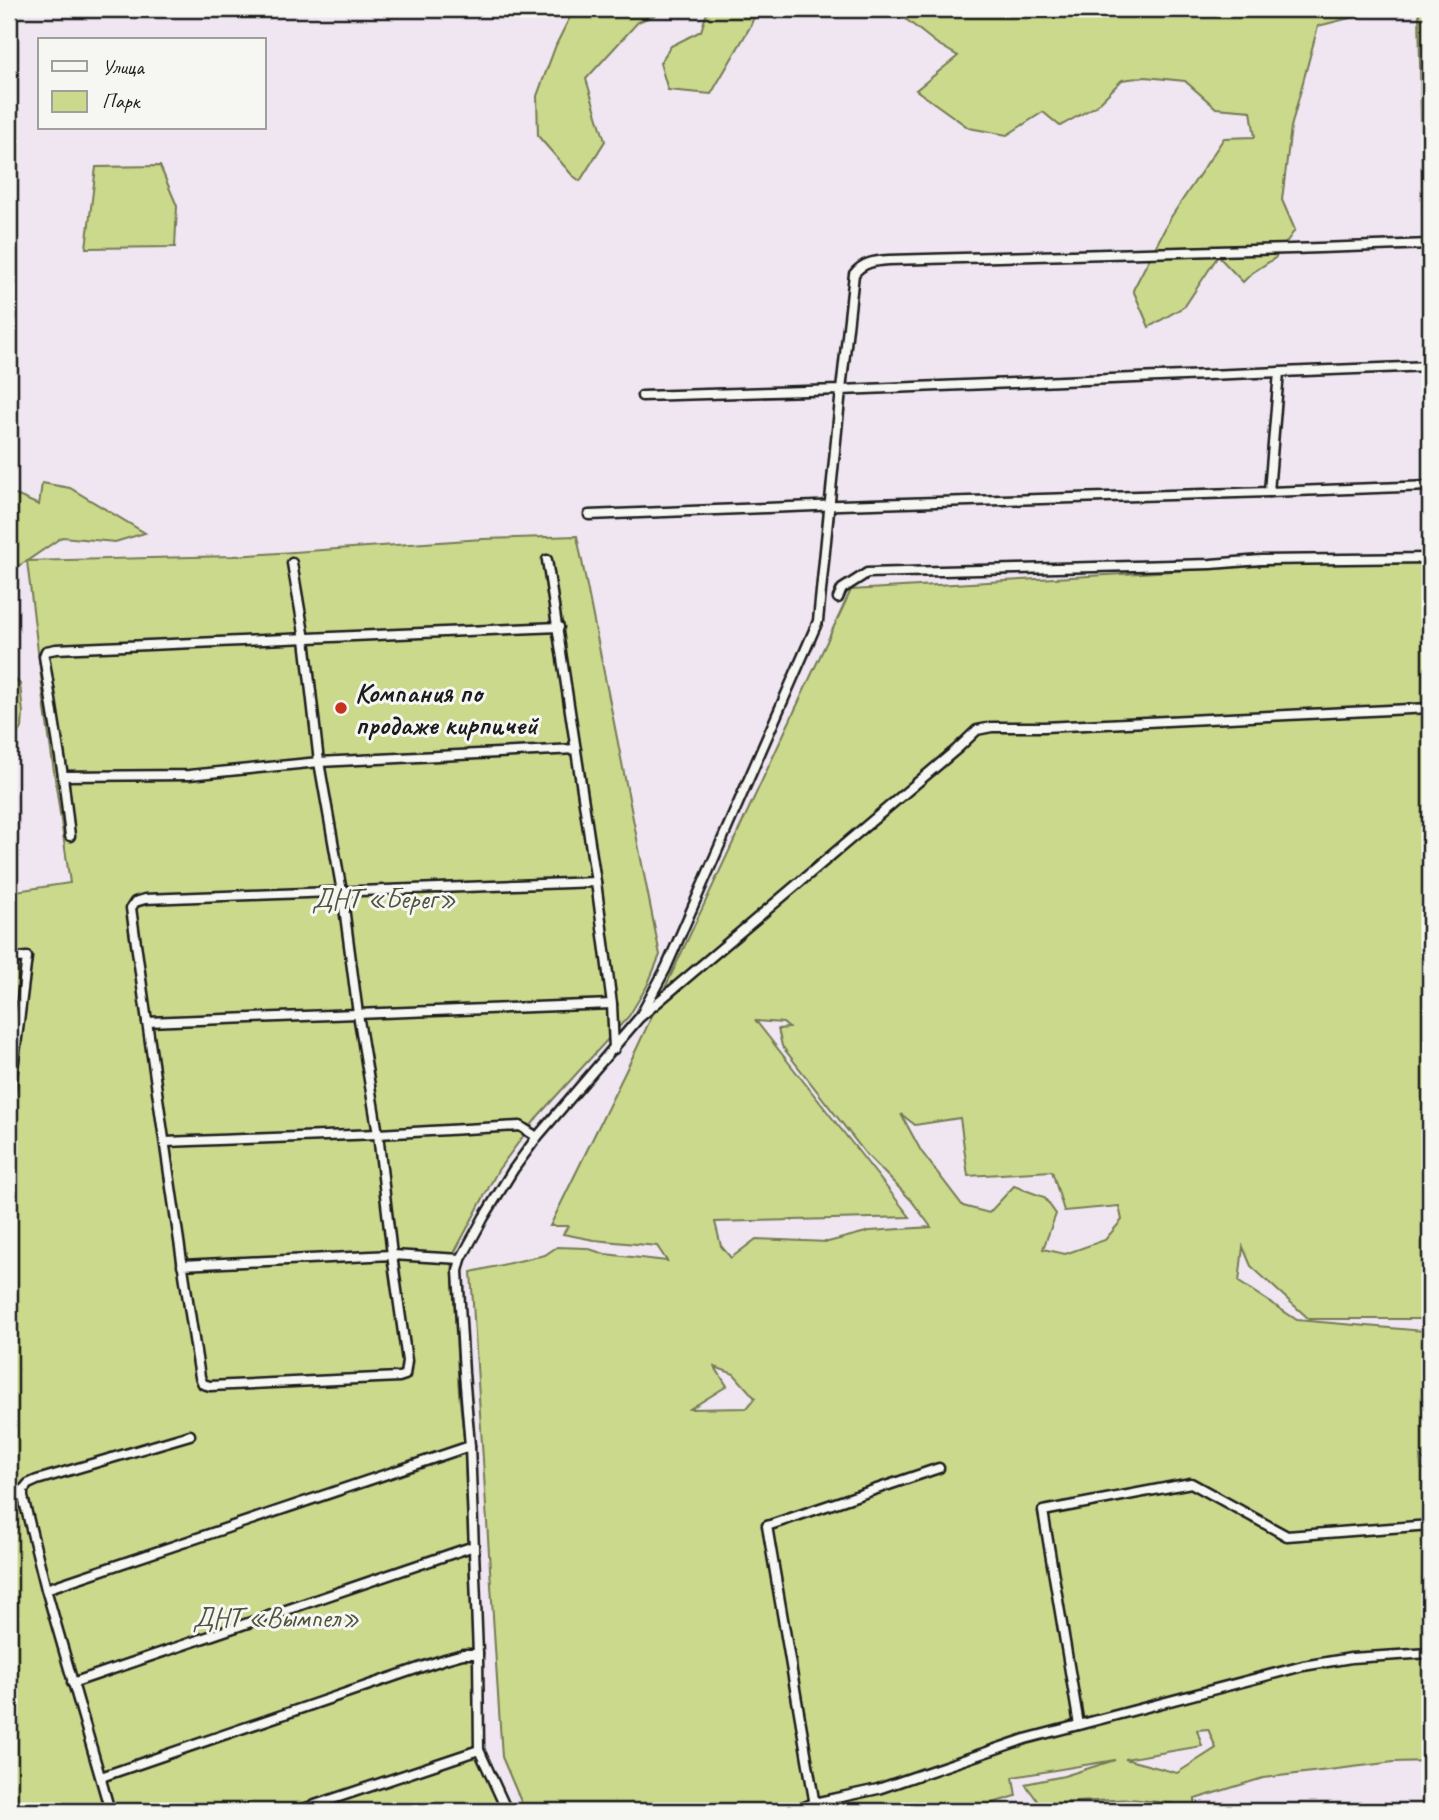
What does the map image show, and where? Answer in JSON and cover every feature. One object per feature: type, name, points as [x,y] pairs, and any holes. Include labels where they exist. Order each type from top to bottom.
[{"type":"street","points":[[639,1018],[671,956],[818,621],[854,274],[858,269],[869,262],[890,260],[1430,244]]},
{"type":"street","points":[[642,396],[1430,366]]},
{"type":"street","points":[[1269,492],[1279,372]]},
{"type":"street","points":[[589,515],[1430,486]]},
{"type":"street","points":[[838,598],[842,589],[867,573],[1211,564],[1261,560],[1430,558]]},
{"type":"street","points":[[547,560],[596,882],[612,1004],[614,1049]]},
{"type":"street","points":[[292,563],[305,639],[319,762],[342,892],[378,1135],[407,1360],[405,1375],[398,1377],[210,1386],[203,1384],[182,1265],[147,1022],[131,908],[135,902],[145,899],[342,892],[596,882]]},
{"type":"street","points":[[70,836],[44,656],[46,651],[559,627]]},
{"type":"street","points":[[507,1811],[479,1750],[470,1446],[458,1271],[461,1259],[484,1217],[537,1138],[639,1018],[957,749],[976,730],[992,727],[1044,727],[1430,708]]},
{"type":"street","points":[[63,776],[189,775],[319,762],[576,749]]},
{"type":"street","points":[[9,959],[27,957],[9,1102]]},
{"type":"street","points":[[147,1022],[612,1004]]},
{"type":"street","points":[[165,1142],[378,1135],[520,1126],[537,1138]]},
{"type":"street","points":[[182,1265],[392,1255],[461,1259]]},
{"type":"street","points":[[110,1811],[46,1589],[23,1490],[28,1484],[190,1435]]},
{"type":"street","points":[[46,1589],[470,1446]]},
{"type":"street","points":[[815,1807],[767,1526],[939,1468]]},
{"type":"street","points":[[1079,1725],[1043,1511],[1191,1483],[1287,1536],[1430,1525]]},
{"type":"street","points":[[72,1683],[474,1546]]},
{"type":"street","points":[[795,1811],[878,1789],[1025,1739],[1303,1666],[1351,1658],[1430,1653]]},
{"type":"street","points":[[101,1777],[445,1659],[463,1654],[478,1654]]},
{"type":"street","points":[[297,1811],[479,1750]]},
{"type":"green space","points":[[574,9],[669,9],[638,22],[586,79],[605,141],[580,181],[538,136],[537,96],[556,45]]},
{"type":"green space","points":[[708,9],[757,9],[750,27],[711,94],[668,90],[660,63],[671,46],[701,31]]},
{"type":"green space","points":[[893,9],[1171,9],[1179,13],[1217,9],[1376,9],[1318,26],[1291,127],[1282,200],[1295,230],[1275,258],[1243,282],[1218,256],[1185,306],[1149,327],[1133,290],[1171,217],[1224,138],[1255,137],[1251,111],[1216,108],[1185,81],[1145,77],[1122,80],[1096,106],[1060,126],[1043,112],[1007,135],[969,128],[916,90],[958,56],[936,43]]},
{"type":"green space","points":[[1419,9],[1430,9],[1430,1466],[1420,1457],[1421,1469],[1430,1469],[1430,1761],[1394,1762],[1263,1778],[1195,1799],[1195,1811],[1175,1811],[1174,1804],[1131,1799],[1040,1804],[1025,1784],[1064,1776],[1115,1760],[1013,1777],[1016,1796],[966,1811],[525,1811],[502,1757],[471,1272],[545,1255],[557,1247],[586,1248],[605,1254],[667,1261],[657,1246],[594,1240],[563,1234],[568,1226],[550,1226],[636,1050],[851,590],[1429,556]],"holes":[[[756,1021],[783,1023],[789,1028],[778,1029],[782,1046],[866,1154],[911,1200],[931,1227],[870,1231],[828,1242],[756,1239],[731,1258],[721,1246],[715,1222],[910,1217]],[[901,1114],[915,1125],[960,1118],[968,1176],[1052,1171],[1064,1211],[1119,1206],[1122,1220],[1105,1240],[1065,1254],[1043,1249],[1056,1214],[1044,1197],[1014,1186],[989,1213],[963,1206],[921,1151]],[[1243,1247],[1251,1266],[1309,1319],[1425,1319],[1424,1331],[1297,1320],[1239,1282]],[[715,1367],[734,1374],[755,1398],[747,1408],[690,1409],[727,1386]],[[1208,1729],[1216,1748],[1177,1773],[1125,1759],[1202,1746],[1197,1730]]]},
{"type":"green space","points":[[160,166],[177,206],[175,247],[86,248],[96,167]]},
{"type":"green space","points":[[42,483],[70,488],[145,533],[115,542],[62,537],[9,571],[9,492],[39,505]]},
{"type":"green space","points":[[577,536],[660,955],[647,986],[629,1016],[539,1115],[498,1170],[452,1257],[464,1439],[477,1756],[503,1811],[9,1811],[9,892],[70,883],[27,561],[234,556],[483,539]]},
{"type":"green space","points":[[9,674],[20,684],[23,713],[22,728],[9,741]]},
{"type":"place","name":"Компания по продаже кирпичей","points":[[341,708]]},
{"type":"park label","name":"ДНТ «Берег»","points":[[384,898]]},
{"type":"park label","name":"ДНТ «Вымпел»","points":[[276,1617]]}]
